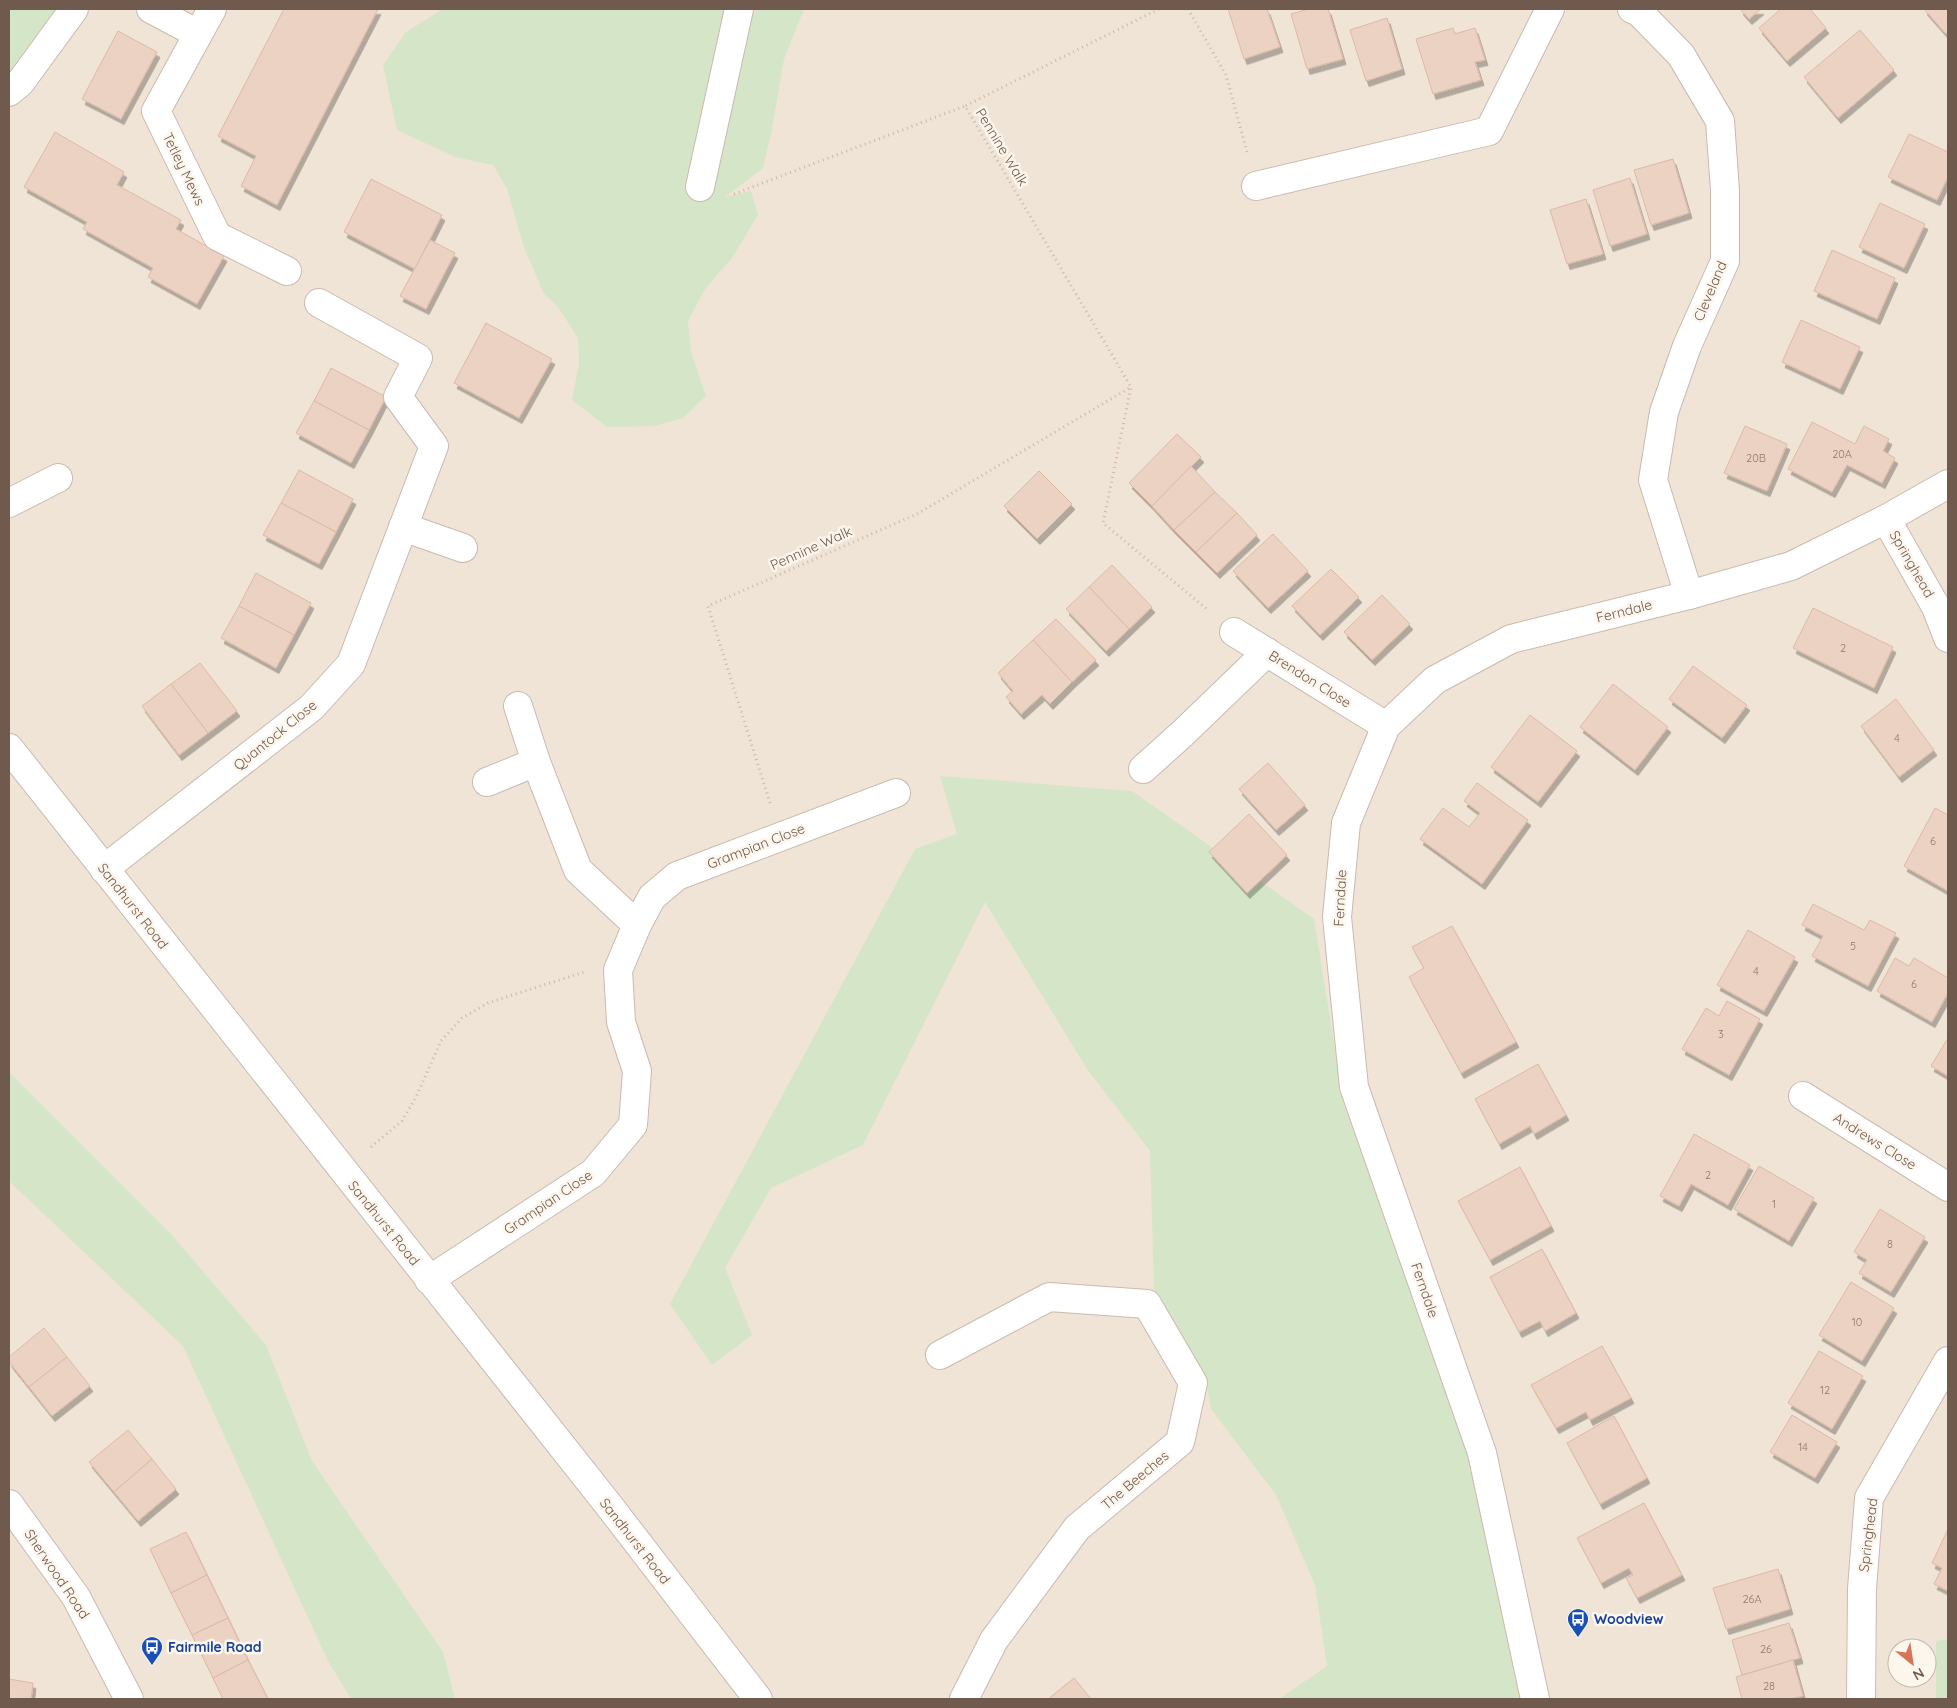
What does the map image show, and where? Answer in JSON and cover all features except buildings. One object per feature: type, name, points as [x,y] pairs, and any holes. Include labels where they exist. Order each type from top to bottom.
[{"type":"street","points":[[9,92],[20,83],[74,9]]},
{"type":"street","points":[[151,9],[198,34]]},
{"type":"street","name":"Tetley Mews","points":[[212,9],[156,111],[217,236],[287,271]]},
{"type":"street","points":[[700,187],[739,9]]},
{"type":"street","points":[[1256,186],[1489,132],[1550,9]]},
{"type":"street","name":"Cleveland","points":[[1632,9],[1639,12],[1681,55],[1720,121],[1726,190],[1725,261],[1687,346],[1664,412],[1653,480],[1689,594]]},
{"type":"street","name":"Quantock Close","points":[[104,869],[312,707],[351,664],[434,446],[398,397],[418,358],[319,303]]},
{"type":"street","points":[[9,504],[58,478]]},
{"type":"street","name":"Ferndale","points":[[1534,1699],[1482,1454],[1354,1087],[1337,916],[1346,823],[1386,726],[1435,680],[1511,639],[1792,566],[1886,519],[1948,484]]},
{"type":"street","name":"Springhead","points":[[1886,519],[1936,607],[1948,638]]},
{"type":"street","points":[[403,527],[463,548]]},
{"type":"street","name":"Brendon Close","points":[[1234,632],[1386,726]]},
{"type":"street","points":[[1143,769],[1182,734],[1266,652]]},
{"type":"street","points":[[518,706],[536,762],[578,870],[637,925]]},
{"type":"street","name":"Sandhurst Road","points":[[9,748],[342,1172],[607,1504],[758,1699]]},
{"type":"street","points":[[487,782],[536,762]]},
{"type":"street","name":"Grampian Close","points":[[429,1280],[593,1173],[633,1125],[637,1071],[621,1022],[618,970],[637,925],[652,897],[677,876],[896,793]]},
{"type":"street","name":"Andrews Close","points":[[1803,1096],[1948,1187]]},
{"type":"street","name":"The Beeches","points":[[940,1355],[1049,1297],[1147,1304],[1193,1383],[1180,1442],[1077,1528],[994,1640],[964,1699]]},
{"type":"street","name":"Springhead","points":[[1861,1699],[1862,1589],[1869,1498],[1948,1361]]},
{"type":"street","name":"Sherwood Road","points":[[9,1504],[76,1597],[130,1699]]},
{"type":"path","name":"Pennine Walk","points":[[783,835],[769,801],[708,606],[917,514],[1131,387],[965,106],[1159,9]]},
{"type":"path","points":[[1188,9],[1226,75],[1256,186]]},
{"type":"path","points":[[733,194],[965,106]]},
{"type":"path","points":[[1131,387],[1103,523],[1234,632]]},
{"type":"path","points":[[342,1172],[402,1121],[416,1097],[441,1041],[462,1018],[488,1003],[622,959]]},
{"type":"shaded area","points":[[9,9],[1948,9],[1948,1699],[9,1699]]},
{"type":"green space","points":[[9,9],[66,9],[21,68],[9,74]]},
{"type":"green space","points":[[443,9],[804,9],[784,59],[763,168],[725,197],[751,191],[758,215],[732,258],[705,289],[688,321],[691,352],[706,396],[683,418],[654,426],[607,427],[572,400],[579,363],[578,338],[558,307],[544,294],[524,247],[507,189],[493,165],[455,157],[397,130],[383,65],[406,32]]},
{"type":"green space","points":[[940,776],[1132,791],[1314,919],[1344,1105],[1471,1460],[1524,1699],[1279,1699],[1327,1666],[1315,1585],[1276,1495],[1211,1409],[1205,1374],[1154,1289],[1150,1151],[1087,1069],[985,902],[863,1145],[771,1188],[725,1268],[752,1335],[712,1365],[670,1304],[915,849],[957,834]]},
{"type":"green space","points":[[9,1072],[170,1233],[266,1345],[312,1461],[443,1652],[455,1699],[351,1699],[328,1661],[183,1346],[9,1181]]},
{"type":"green space","points":[[1948,1639],[1948,1699],[1936,1699],[1937,1641]]},
{"type":"place","name":"Woodview","points":[[1578,1638]]},
{"type":"place","name":"Fairmile Road","points":[[152,1666]]}]
